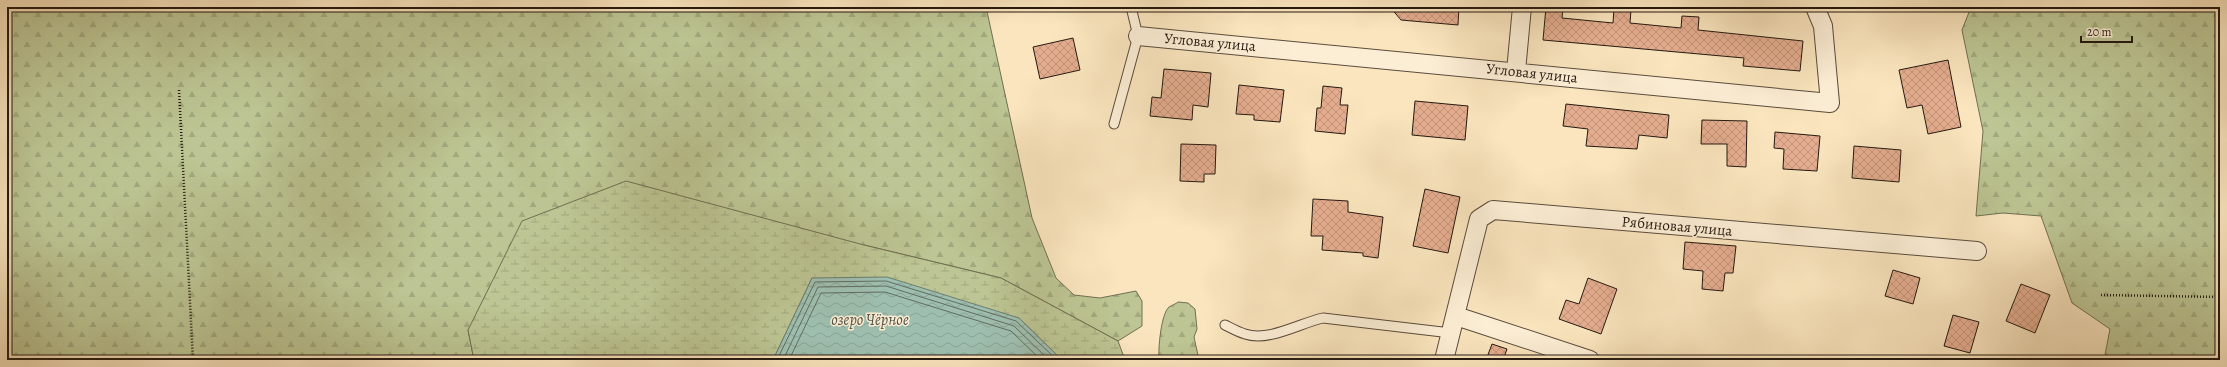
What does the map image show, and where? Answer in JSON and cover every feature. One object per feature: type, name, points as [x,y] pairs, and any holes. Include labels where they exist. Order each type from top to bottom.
[{"type":"street","points":[[1516,71],[1522,7]]},
{"type":"street","name":"Угловая улица","points":[[1138,36],[1516,71],[1830,103],[1823,26],[1815,7]]},
{"type":"street","name":"Рябиновая улица","points":[[1444,360],[1479,219],[1493,210],[1977,251]]},
{"type":"street","points":[[1456,316],[1590,360]]},
{"type":"lane","points":[[1114,124],[1138,36],[1131,7]]},
{"type":"lane","points":[[1225,325],[1246,335],[1263,336],[1286,331],[1304,322],[1323,318],[1451,333]]},
{"type":"path","points":[[179,90],[193,360]]},
{"type":"path","points":[[2101,295],[2220,297]]},
{"type":"green space","points":[[7,7],[986,7],[1032,218],[1056,278],[1074,295],[1100,298],[1136,291],[1142,301],[1142,326],[1118,341],[1001,278],[864,245],[468,330],[474,360],[7,360]]},
{"type":"green space","points":[[1971,7],[2220,7],[2220,360],[2104,360],[2110,329],[2072,303],[2041,216],[2003,213],[1976,216],[1983,131],[1962,30]]},
{"type":"green space","points":[[626,181],[864,245],[1001,278],[1118,341],[1125,360],[1062,360],[1019,318],[812,278],[773,360],[474,360],[468,330],[522,221]]},
{"type":"green space","points":[[1178,302],[1188,303],[1195,309],[1197,329],[1194,337],[1199,360],[1159,360],[1159,348],[1164,317],[1169,307]]},
{"type":"water","name":"озеро Чёрное","points":[[887,277],[1019,318],[1062,360],[773,360],[812,278]]},
{"type":"building","points":[[1390,7],[1459,7],[1458,25],[1401,20]]},
{"type":"building","points":[[1546,7],[1563,7],[1562,18],[1613,23],[1614,8],[1631,10],[1630,23],[1681,28],[1682,16],[1699,17],[1698,30],[1803,41],[1800,71],[1743,66],[1744,58],[1543,40]]},
{"type":"building","points":[[1073,38],[1080,70],[1040,79],[1033,47]]},
{"type":"building","points":[[1948,60],[1961,127],[1928,134],[1922,105],[1907,108],[1899,70]]},
{"type":"building","points":[[1164,69],[1211,73],[1208,107],[1193,105],[1192,120],[1150,116],[1152,97],[1161,98]]},
{"type":"building","points":[[1239,85],[1284,90],[1280,122],[1254,120],[1254,115],[1236,114]]},
{"type":"building","points":[[1323,86],[1342,88],[1340,105],[1348,105],[1345,134],[1315,131],[1317,108],[1321,108]]},
{"type":"building","points":[[1415,101],[1468,106],[1465,140],[1412,135]]},
{"type":"building","points":[[1566,104],[1669,115],[1667,138],[1639,135],[1637,149],[1586,146],[1588,129],[1563,126]]},
{"type":"building","points":[[1702,120],[1747,121],[1746,167],[1727,166],[1727,144],[1701,144]]},
{"type":"building","points":[[1775,132],[1820,136],[1817,171],[1783,169],[1784,149],[1774,148]]},
{"type":"building","points":[[1181,144],[1216,145],[1215,174],[1204,174],[1204,182],[1180,181]]},
{"type":"building","points":[[1854,146],[1901,150],[1899,182],[1852,178]]},
{"type":"building","points":[[1425,189],[1460,197],[1448,253],[1413,246]]},
{"type":"building","points":[[1313,199],[1348,201],[1348,212],[1383,217],[1378,258],[1363,256],[1363,253],[1322,250],[1323,236],[1311,236]]},
{"type":"building","points":[[1685,242],[1736,246],[1733,273],[1725,273],[1723,291],[1702,289],[1703,271],[1683,269]]},
{"type":"building","points":[[1893,270],[1920,278],[1913,304],[1885,296]]},
{"type":"building","points":[[1588,278],[1617,289],[1601,334],[1559,319],[1566,300],[1579,304]]},
{"type":"building","points":[[2021,284],[2050,295],[2035,333],[2006,321]]},
{"type":"building","points":[[1953,315],[1979,322],[1970,353],[1944,346]]},
{"type":"building","points":[[1492,344],[1507,349],[1503,360],[1486,360]]}]
